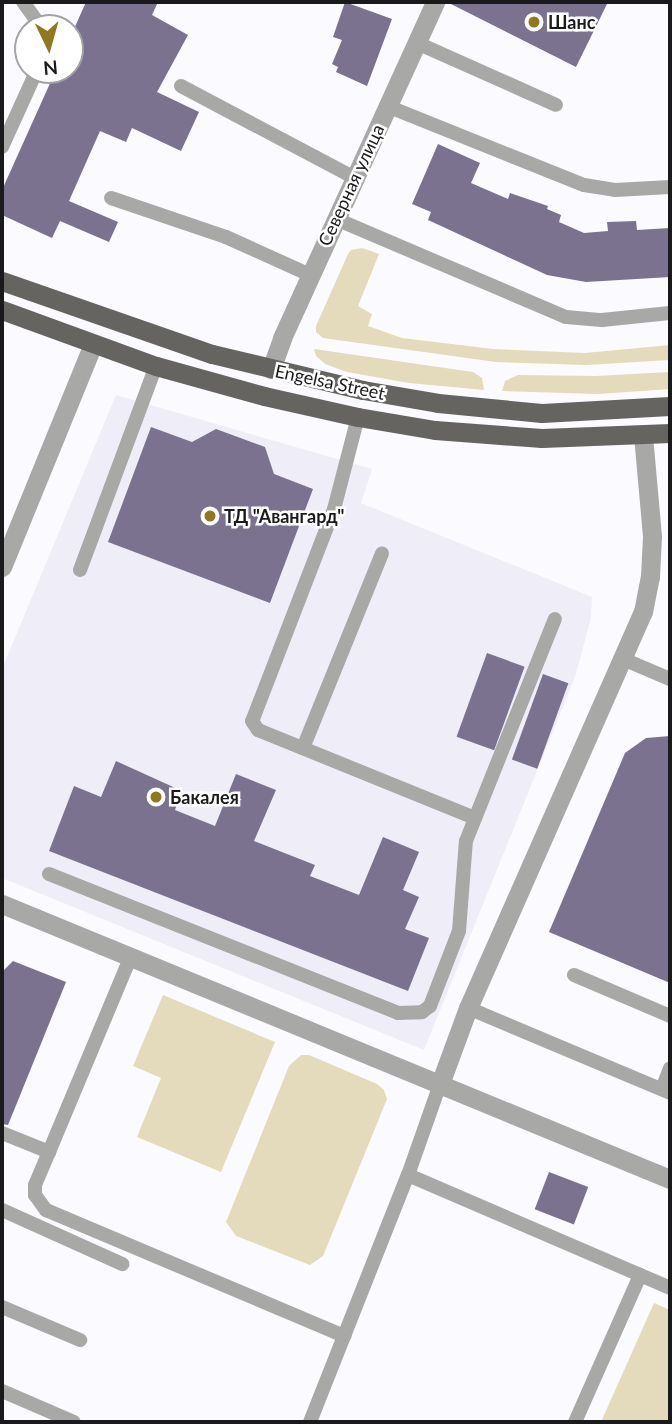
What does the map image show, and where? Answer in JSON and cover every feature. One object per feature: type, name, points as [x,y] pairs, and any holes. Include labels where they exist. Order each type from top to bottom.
[{"type":"main road","name":"Engelsa Street","points":[[2,281],[165,340],[271,369],[363,390],[451,405],[542,413],[670,406]]},
{"type":"main road","name":"Engelsa Street","points":[[2,310],[156,366],[264,396],[358,417],[489,435],[579,438],[670,433]]},
{"type":"main road","points":[[93,344],[103,318]]},
{"type":"main road","points":[[156,366],[165,340]]},
{"type":"main road","points":[[264,396],[271,369]]},
{"type":"main road","points":[[640,409],[643,436]]},
{"type":"street","name":"Северная улица","points":[[271,369],[310,275],[435,2]]},
{"type":"street","points":[[2,567],[93,344]]},
{"type":"street","points":[[440,1084],[468,1008],[643,612],[651,567],[652,536],[643,436]]},
{"type":"street","points":[[2,904],[670,1179]]},
{"type":"lane","points":[[417,43],[556,104]]},
{"type":"lane","points":[[2,147],[31,84]]},
{"type":"lane","points":[[181,86],[355,178]]},
{"type":"lane","points":[[387,106],[591,187],[615,190],[670,187]]},
{"type":"lane","points":[[111,198],[226,237],[310,275]]},
{"type":"lane","points":[[336,219],[566,317],[602,320],[670,313]]},
{"type":"lane","points":[[80,570],[156,366]]},
{"type":"lane","points":[[358,417],[334,509],[252,721],[258,730],[475,818]]},
{"type":"lane","points":[[303,748],[382,553]]},
{"type":"lane","points":[[49,874],[398,1013],[413,1015],[430,1006],[456,944],[461,916],[463,856],[475,818],[555,619]]},
{"type":"lane","points":[[623,659],[670,679]]},
{"type":"lane","points":[[130,958],[48,1152],[35,1185],[35,1195],[46,1210],[344,1336]]},
{"type":"lane","points":[[574,975],[670,1016]]},
{"type":"lane","points":[[468,1008],[666,1091],[670,1069]]},
{"type":"lane","points":[[310,1422],[408,1175],[440,1084]]},
{"type":"lane","points":[[2,1133],[48,1152]]},
{"type":"lane","points":[[408,1175],[670,1288]]},
{"type":"lane","points":[[2,1210],[122,1264]]},
{"type":"lane","points":[[575,1422],[640,1275]]},
{"type":"lane","points":[[2,1307],[80,1340]]},
{"type":"lane","points":[[2,1391],[74,1422]]},
{"type":"shaded area","points":[[362,248],[379,254],[358,306],[372,314],[368,326],[402,338],[493,349],[585,353],[670,345],[670,360],[586,365],[496,362],[323,338],[316,332],[316,326],[348,254],[351,250]]},
{"type":"shaded area","points":[[314,349],[473,372],[482,378],[484,390],[409,383],[347,372],[325,364],[316,356]]},
{"type":"shaded area","points":[[670,372],[670,389],[598,394],[502,391],[505,381],[518,375],[596,376]]},
{"type":"shaded area","points":[[116,395],[372,469],[361,503],[592,597],[591,618],[575,677],[424,1050],[2,878],[2,669]]},
{"type":"shaded area","points":[[163,995],[275,1042],[221,1172],[137,1137],[161,1078],[133,1066]]},
{"type":"shaded area","points":[[301,1055],[309,1055],[377,1084],[384,1090],[387,1099],[323,1256],[310,1265],[236,1236],[226,1222],[289,1066]]},
{"type":"shaded area","points":[[654,1303],[670,1310],[670,1422],[601,1422]]},
{"type":"building","points":[[86,2],[158,2],[152,15],[188,35],[157,92],[199,112],[181,151],[132,128],[126,142],[100,131],[69,201],[118,222],[109,242],[60,221],[52,238],[2,215],[2,190],[50,84],[84,84],[84,14],[81,14]]},
{"type":"building","points":[[345,2],[392,19],[367,86],[336,72],[338,67],[332,64],[342,40],[333,37]]},
{"type":"building","points":[[447,2],[608,2],[576,67]]},
{"type":"building","points":[[438,144],[480,163],[471,183],[508,199],[510,193],[548,206],[547,209],[561,215],[559,222],[584,233],[608,231],[607,222],[636,221],[637,230],[670,228],[670,277],[586,282],[547,275],[428,220],[431,212],[412,204]]},
{"type":"building","name":"ТД \"Авангард\"","points":[[151,427],[192,442],[216,429],[265,447],[274,474],[313,489],[270,603],[108,542]]},
{"type":"building","points":[[487,653],[525,667],[494,750],[457,737]]},
{"type":"building","points":[[543,674],[568,683],[537,769],[512,760]]},
{"type":"building","points":[[670,736],[670,983],[549,932],[625,753],[646,738]]},
{"type":"building","points":[[116,761],[182,791],[175,810],[215,826],[236,774],[276,790],[254,841],[315,865],[310,876],[359,895],[383,837],[419,852],[403,890],[419,897],[405,929],[429,938],[408,991],[49,851],[74,786],[101,797]]},
{"type":"building","points":[[13,961],[66,982],[8,1125],[2,1124],[2,972]]},
{"type":"building","points":[[549,1172],[588,1187],[574,1224],[535,1209]]},
{"type":"place","name":"Шанс","points":[[534,22]]},
{"type":"place","name":"ТД \"Авангард\"","points":[[210,516]]},
{"type":"place","name":"Бакалея","points":[[156,797]]}]
